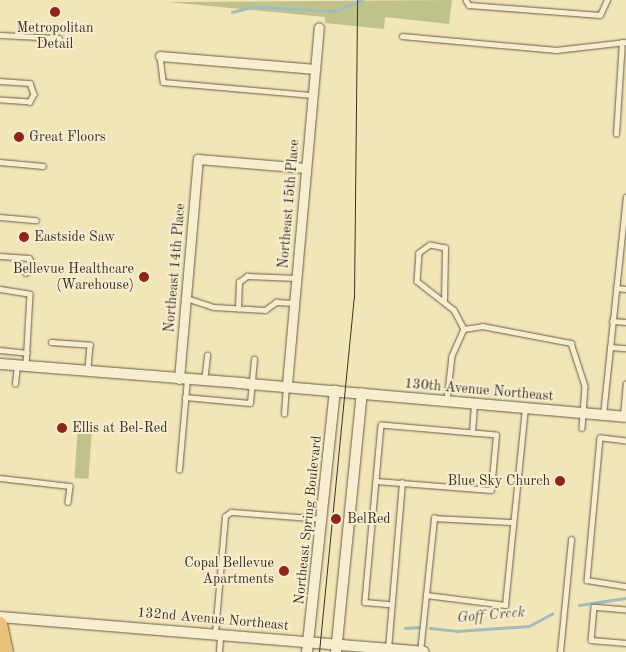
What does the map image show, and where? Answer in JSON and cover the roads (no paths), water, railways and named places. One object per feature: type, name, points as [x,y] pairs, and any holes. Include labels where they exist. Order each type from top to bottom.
[{"type":"main road","points":[[0,624],[6,652]]},
{"type":"street","name":"Northeast 15th Place","points":[[286,387],[319,27]]},
{"type":"street","points":[[160,56],[315,68]]},
{"type":"street","name":"Northeast 14th Place","points":[[183,379],[186,298],[198,159],[306,168]]},
{"type":"street","name":"130th Avenue Northeast","points":[[0,364],[332,390],[625,417]]},
{"type":"street","name":"Northeast Spring Boulevard","points":[[307,647],[321,519],[332,390]]},
{"type":"street","points":[[337,648],[362,393]]},
{"type":"street","name":"132nd Avenue Northeast","points":[[0,617],[218,633],[307,647],[424,652]]},
{"type":"lane","points":[[466,0],[469,5],[600,15],[607,0]]},
{"type":"lane","points":[[0,35],[59,38]]},
{"type":"lane","points":[[402,36],[556,50],[624,42],[616,134]]},
{"type":"lane","points":[[160,56],[163,82],[312,95]]},
{"type":"lane","points":[[0,81],[30,83],[34,94],[30,102],[0,100]]},
{"type":"lane","points":[[0,162],[43,166]]},
{"type":"lane","points":[[604,415],[626,197]]},
{"type":"lane","points":[[0,217],[36,220]]},
{"type":"lane","points":[[444,301],[445,248],[430,244],[418,253],[418,281],[444,301],[462,320],[464,329],[452,356],[447,400]]},
{"type":"lane","points":[[0,256],[29,258],[35,266],[26,273]]},
{"type":"lane","points":[[238,309],[240,282],[246,276],[296,278]]},
{"type":"lane","points":[[0,288],[30,294],[27,353],[15,384]]},
{"type":"lane","points":[[616,288],[626,289]]},
{"type":"lane","points":[[186,298],[214,307],[238,309],[264,310],[276,302],[294,303]]},
{"type":"lane","points":[[612,321],[626,322]]},
{"type":"lane","points":[[464,329],[482,326],[571,343],[582,365],[584,413],[582,428]]},
{"type":"lane","points":[[51,342],[90,345],[88,371]]},
{"type":"lane","points":[[610,347],[626,348]]},
{"type":"lane","points":[[0,350],[27,353]]},
{"type":"lane","points":[[204,381],[207,355]]},
{"type":"lane","points":[[186,397],[250,403],[254,359]]},
{"type":"lane","points":[[179,470],[186,397],[183,379]]},
{"type":"lane","points":[[625,417],[626,384]]},
{"type":"lane","points":[[284,414],[286,387]]},
{"type":"lane","points":[[472,433],[474,403]]},
{"type":"lane","points":[[426,595],[505,605],[525,408]]},
{"type":"lane","points":[[376,480],[491,490],[496,435],[381,425],[376,480],[365,602],[390,604]]},
{"type":"lane","points":[[626,441],[600,438],[587,580],[626,586]]},
{"type":"lane","points":[[0,478],[70,486],[68,502]]},
{"type":"lane","points":[[388,649],[390,604],[402,483]]},
{"type":"lane","points":[[219,652],[218,633],[225,516],[231,512],[321,519]]},
{"type":"lane","points":[[420,652],[434,518],[513,522]]},
{"type":"lane","points":[[560,652],[571,540]]},
{"type":"lane","points":[[626,610],[594,607],[592,640],[626,643]]},
{"type":"waterway","points":[[232,12],[252,7],[335,11],[362,0]]},
{"type":"waterway","name":"Goff Creek","points":[[579,605],[626,598]]},
{"type":"waterway","name":"Goff Creek","points":[[430,628],[457,631],[529,626],[552,614]]},
{"type":"waterway","name":"Goff Creek","points":[[405,628],[420,627]]},
{"type":"tram line","points":[[319,652],[354,298],[357,0]]},
{"type":"place","name":"Metropolitan Detail","points":[[55,12]]},
{"type":"place","name":"Great Floors","points":[[19,137]]},
{"type":"place","name":"Eastside Saw","points":[[24,237]]},
{"type":"place","name":"Bellevue Healthcare (Warehouse)","points":[[144,277]]},
{"type":"place","name":"Ellis at Bel-Red","points":[[62,428]]},
{"type":"place","name":"Blue Sky Church","points":[[560,481]]},
{"type":"place","name":"BelRed","points":[[336,519]]},
{"type":"place","name":"Copal Bellevue Apartments","points":[[284,571]]}]
